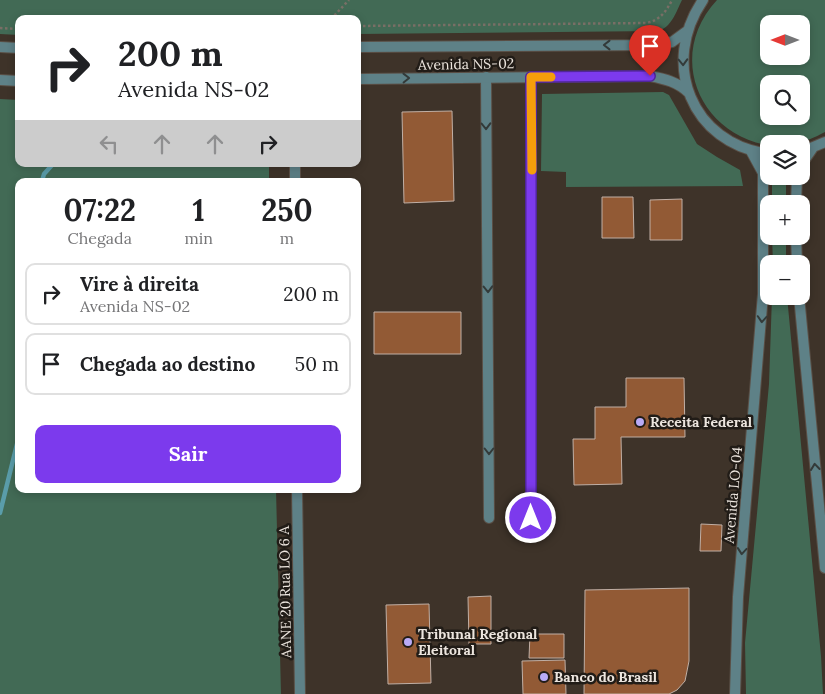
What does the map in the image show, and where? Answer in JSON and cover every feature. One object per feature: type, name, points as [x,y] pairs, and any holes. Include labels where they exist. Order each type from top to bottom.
[{"type":"street","name":"Avenida NS-02","points":[[703,0],[692,18],[683,48],[685,80],[689,93],[701,115],[715,130],[729,141],[751,151],[760,152]]},
{"type":"street","name":"Avenida NS-02","points":[[361,47],[657,45],[672,42],[687,31]]},
{"type":"street","points":[[0,47],[15,48]]},
{"type":"street","name":"Avenida NS-02","points":[[361,79],[650,76],[670,80],[689,93]]},
{"type":"street","points":[[486,77],[490,518]]},
{"type":"street","points":[[531,77],[531,518]]},
{"type":"street","points":[[0,80],[15,81]]},
{"type":"street","points":[[810,151],[812,148],[825,142]]},
{"type":"street","name":"Avenida LO-04","points":[[734,694],[738,597],[764,294],[764,176],[762,167],[751,151]]},
{"type":"street","points":[[800,305],[825,568]]},
{"type":"street","name":"AANE 20 Rua LO 6 A","points":[[298,493],[300,694]]},
{"type":"path","points":[[335,15],[348,0]]},
{"type":"path","points":[[361,26],[646,23],[652,22],[664,14],[672,0]]},
{"type":"path","points":[[0,28],[15,29]]},
{"type":"green space","points":[[0,0],[682,0],[670,23],[658,31],[361,34],[361,15],[15,15],[15,35],[0,34]]},
{"type":"green space","points":[[717,0],[825,0],[825,132],[810,139],[810,135],[760,135],[760,143],[742,137],[722,124],[707,107],[697,88],[692,66],[694,43],[702,21]]},
{"type":"green space","points":[[663,92],[669,95],[697,144],[740,170],[743,186],[566,187],[566,172],[541,171],[542,94]]},
{"type":"green space","points":[[0,99],[15,100],[15,167],[269,167],[269,178],[15,178],[15,493],[276,493],[281,694],[0,694]]},
{"type":"green space","points":[[772,185],[786,185],[786,195],[772,195]]},
{"type":"green space","points":[[772,245],[786,245],[786,255],[773,255]]},
{"type":"green space","points":[[772,305],[788,305],[823,694],[746,694],[745,643],[769,384]]},
{"type":"building","points":[[452,111],[454,201],[404,203],[402,112]]},
{"type":"building","points":[[602,197],[633,197],[634,238],[602,238]]},
{"type":"building","points":[[682,199],[682,240],[650,240],[650,200]]},
{"type":"building","points":[[374,312],[461,312],[461,354],[374,354]]},
{"type":"building","name":"Receita Federal","points":[[626,378],[684,378],[685,437],[621,437],[622,484],[574,485],[573,439],[595,439],[595,407],[626,407]]},
{"type":"building","points":[[701,524],[722,525],[721,551],[700,551]]},
{"type":"building","points":[[689,588],[689,661],[685,681],[677,690],[669,694],[584,694],[585,590]]},
{"type":"building","points":[[491,596],[491,644],[469,644],[468,597]]},
{"type":"building","name":"Tribunal Regional Eleitoral","points":[[429,604],[431,683],[388,684],[386,605]]},
{"type":"building","points":[[530,634],[564,634],[564,658],[529,658]]},
{"type":"building","name":"Banco do Brasil","points":[[565,660],[566,694],[523,694],[522,661]]},
{"type":"waterway","points":[[43,178],[50,167]]},
{"type":"waterway","points":[[0,513],[15,452]]},
{"type":"slow traffic","points":[[532,170],[531,77],[551,77]]},
{"type":"place","name":"Receita Federal","points":[[640,422]]},
{"type":"place","name":"Tribunal Regional Eleitoral","points":[[408,642]]},
{"type":"place","name":"Banco do Brasil","points":[[544,677]]},
{"type":"route","points":[[531,518],[531,77],[650,76]]}]
